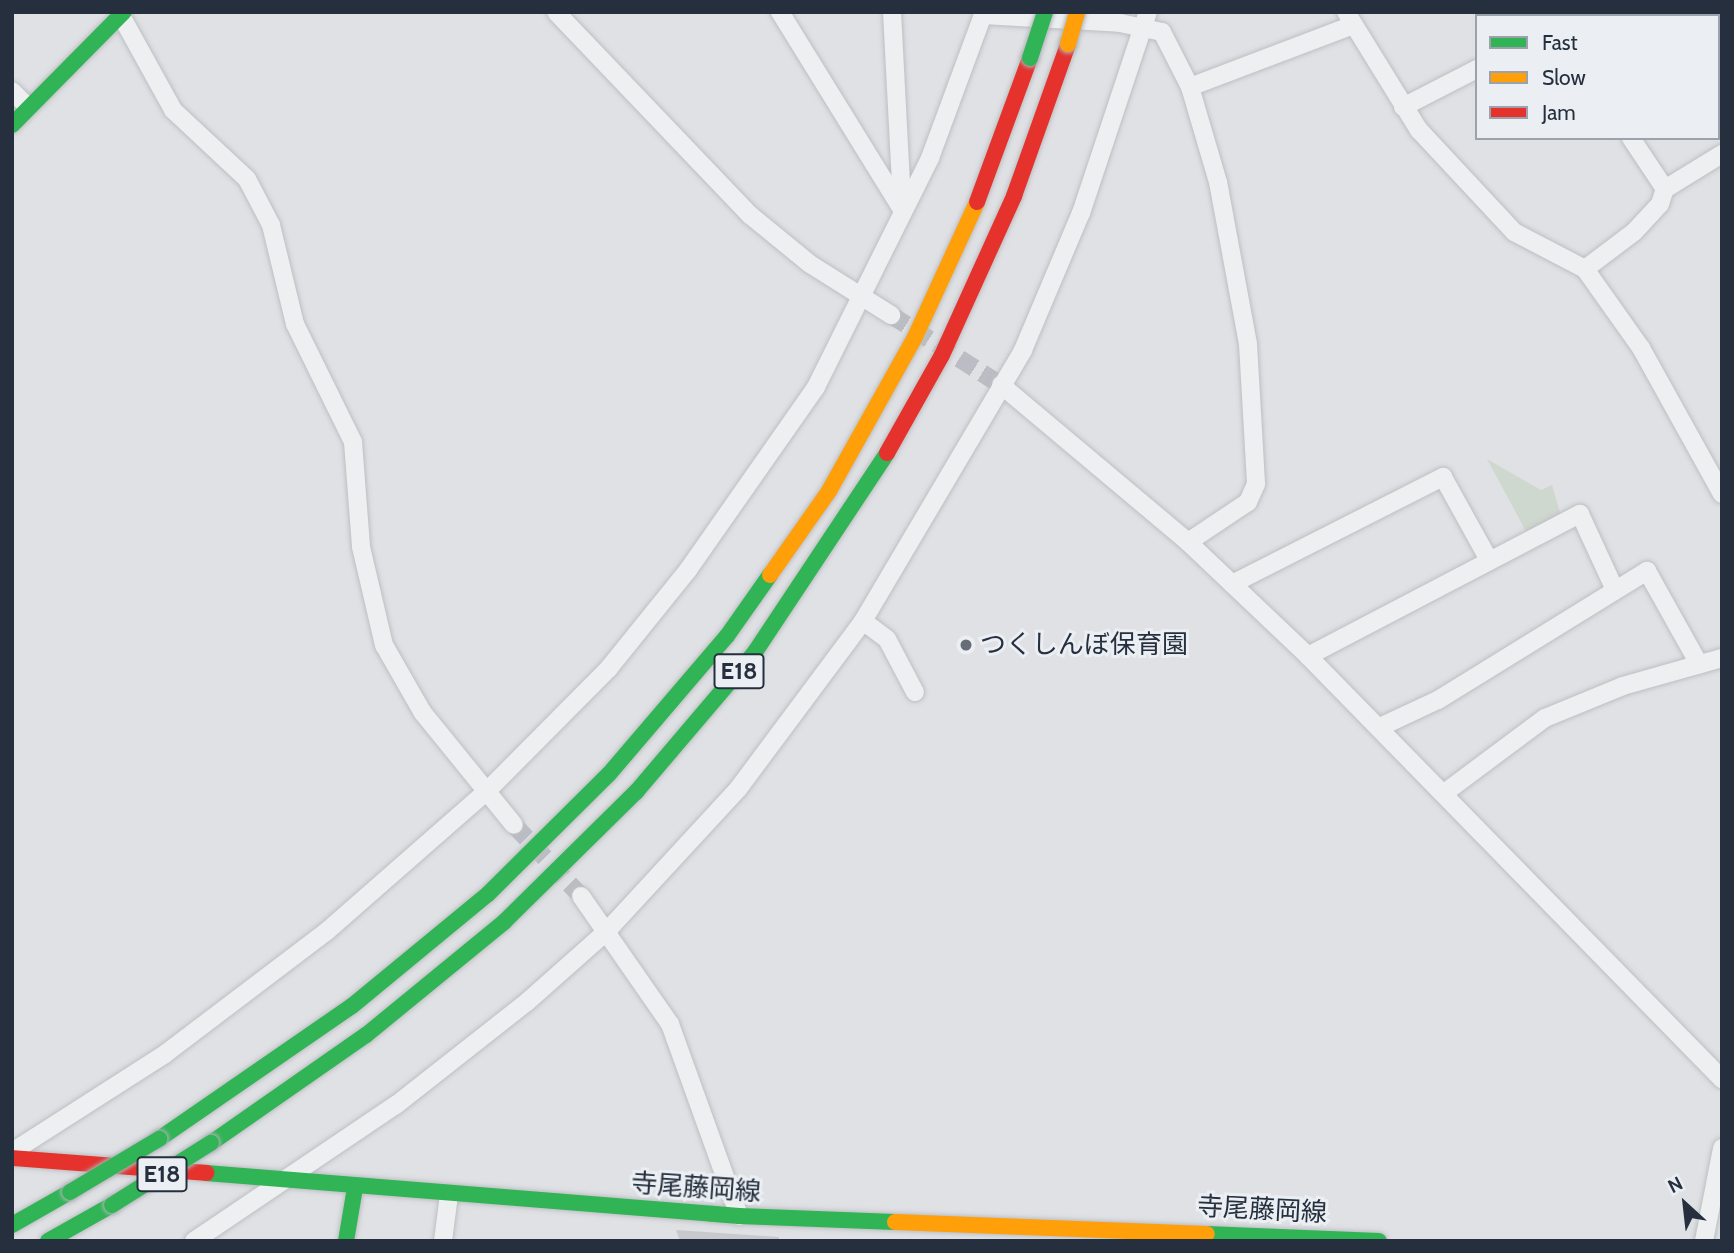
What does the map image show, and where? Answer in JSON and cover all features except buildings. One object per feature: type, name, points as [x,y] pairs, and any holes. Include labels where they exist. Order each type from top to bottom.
[{"type":"main road","name":"E18","points":[[12,1225],[159,1139],[352,1006],[488,894],[609,774],[727,636],[829,491],[915,337],[980,197],[1045,12]]},
{"type":"main road","name":"E18","points":[[48,1241],[112,1205],[211,1143],[366,1035],[505,922],[636,792],[755,652],[854,510],[942,355],[1014,195],[1077,12]]},
{"type":"main road","points":[[12,125],[27,106],[121,13]]},
{"type":"main road","name":"寺尾藤岡線","points":[[12,1158],[355,1188],[739,1216],[1379,1241]]},
{"type":"main road","points":[[346,1241],[355,1188]]},
{"type":"street","points":[[556,12],[750,215],[810,264],[891,315]]},
{"type":"street","points":[[780,12],[903,211]]},
{"type":"street","points":[[892,12],[903,211]]},
{"type":"street","points":[[121,13],[173,110],[247,179],[271,225],[295,324],[353,442],[361,547],[384,645],[423,713],[514,825]]},
{"type":"street","points":[[12,1152],[176,1046],[337,923],[487,792],[609,668],[688,570],[816,387],[930,158],[983,14],[1146,20],[1162,32],[1190,87],[1218,182],[1248,344],[1256,484],[1248,502],[1188,542]]},
{"type":"street","points":[[1190,87],[1350,19],[1403,107],[1514,232],[1585,269],[1641,348],[1722,494]]},
{"type":"street","points":[[194,1241],[447,1066],[607,931],[738,789],[863,621],[1023,350],[1081,214],[1146,20]]},
{"type":"street","points":[[1403,107],[1475,70]]},
{"type":"street","points":[[12,91],[27,106]]},
{"type":"street","points":[[1632,140],[1665,189]]},
{"type":"street","points":[[1585,269],[1634,232],[1660,204],[1665,189],[1722,154]]},
{"type":"street","points":[[1001,385],[1188,542],[1308,656],[1447,790],[1722,1079]]},
{"type":"street","points":[[1231,584],[1443,477],[1489,560]]},
{"type":"street","points":[[1308,656],[1580,513],[1614,588]]},
{"type":"street","points":[[1380,727],[1438,699],[1614,588],[1647,571],[1699,663]]},
{"type":"street","points":[[863,621],[887,639],[915,692]]},
{"type":"street","points":[[1447,790],[1545,718],[1699,663],[1722,658]]},
{"type":"street","points":[[581,896],[670,1024],[739,1216]]},
{"type":"street","points":[[1704,1241],[1722,1148]]},
{"type":"street","points":[[443,1241],[449,1195]]},
{"type":"shaded area","points":[[1487,459],[1541,490],[1552,485],[1561,516],[1527,533]]},
{"type":"tunnel","points":[[891,315],[1001,385]]},
{"type":"tunnel","points":[[514,825],[581,896]]},
{"type":"traffic: fast","points":[[12,125],[124,12]]},
{"type":"traffic: fast","points":[[1030,58],[1045,12]]},
{"type":"traffic: fast","points":[[211,1143],[366,1035],[504,922],[636,792],[755,652],[887,453]]},
{"type":"traffic: fast","points":[[159,1139],[352,1006],[488,894],[609,774],[727,636],[770,575]]},
{"type":"traffic: fast","points":[[70,1192],[159,1139]]},
{"type":"traffic: fast","points":[[112,1205],[211,1143]]},
{"type":"traffic: fast","points":[[206,1173],[739,1216],[895,1222]]},
{"type":"traffic: fast","points":[[346,1241],[355,1188]]},
{"type":"traffic: fast","points":[[12,1225],[70,1192]]},
{"type":"traffic: fast","points":[[48,1241],[112,1205]]},
{"type":"traffic: fast","points":[[1207,1234],[1379,1241]]},
{"type":"traffic: slow","points":[[1068,44],[1077,12]]},
{"type":"traffic: slow","points":[[770,575],[829,491],[915,337],[977,202]]},
{"type":"traffic: slow","points":[[895,1222],[1207,1234]]},
{"type":"traffic: jam","points":[[887,453],[942,355],[1014,196],[1068,44]]},
{"type":"traffic: jam","points":[[977,202],[1030,58]]},
{"type":"traffic: jam","points":[[12,1158],[206,1173]]},
{"type":"place","name":"つくしんぼ保育園","points":[[966,645]]}]
